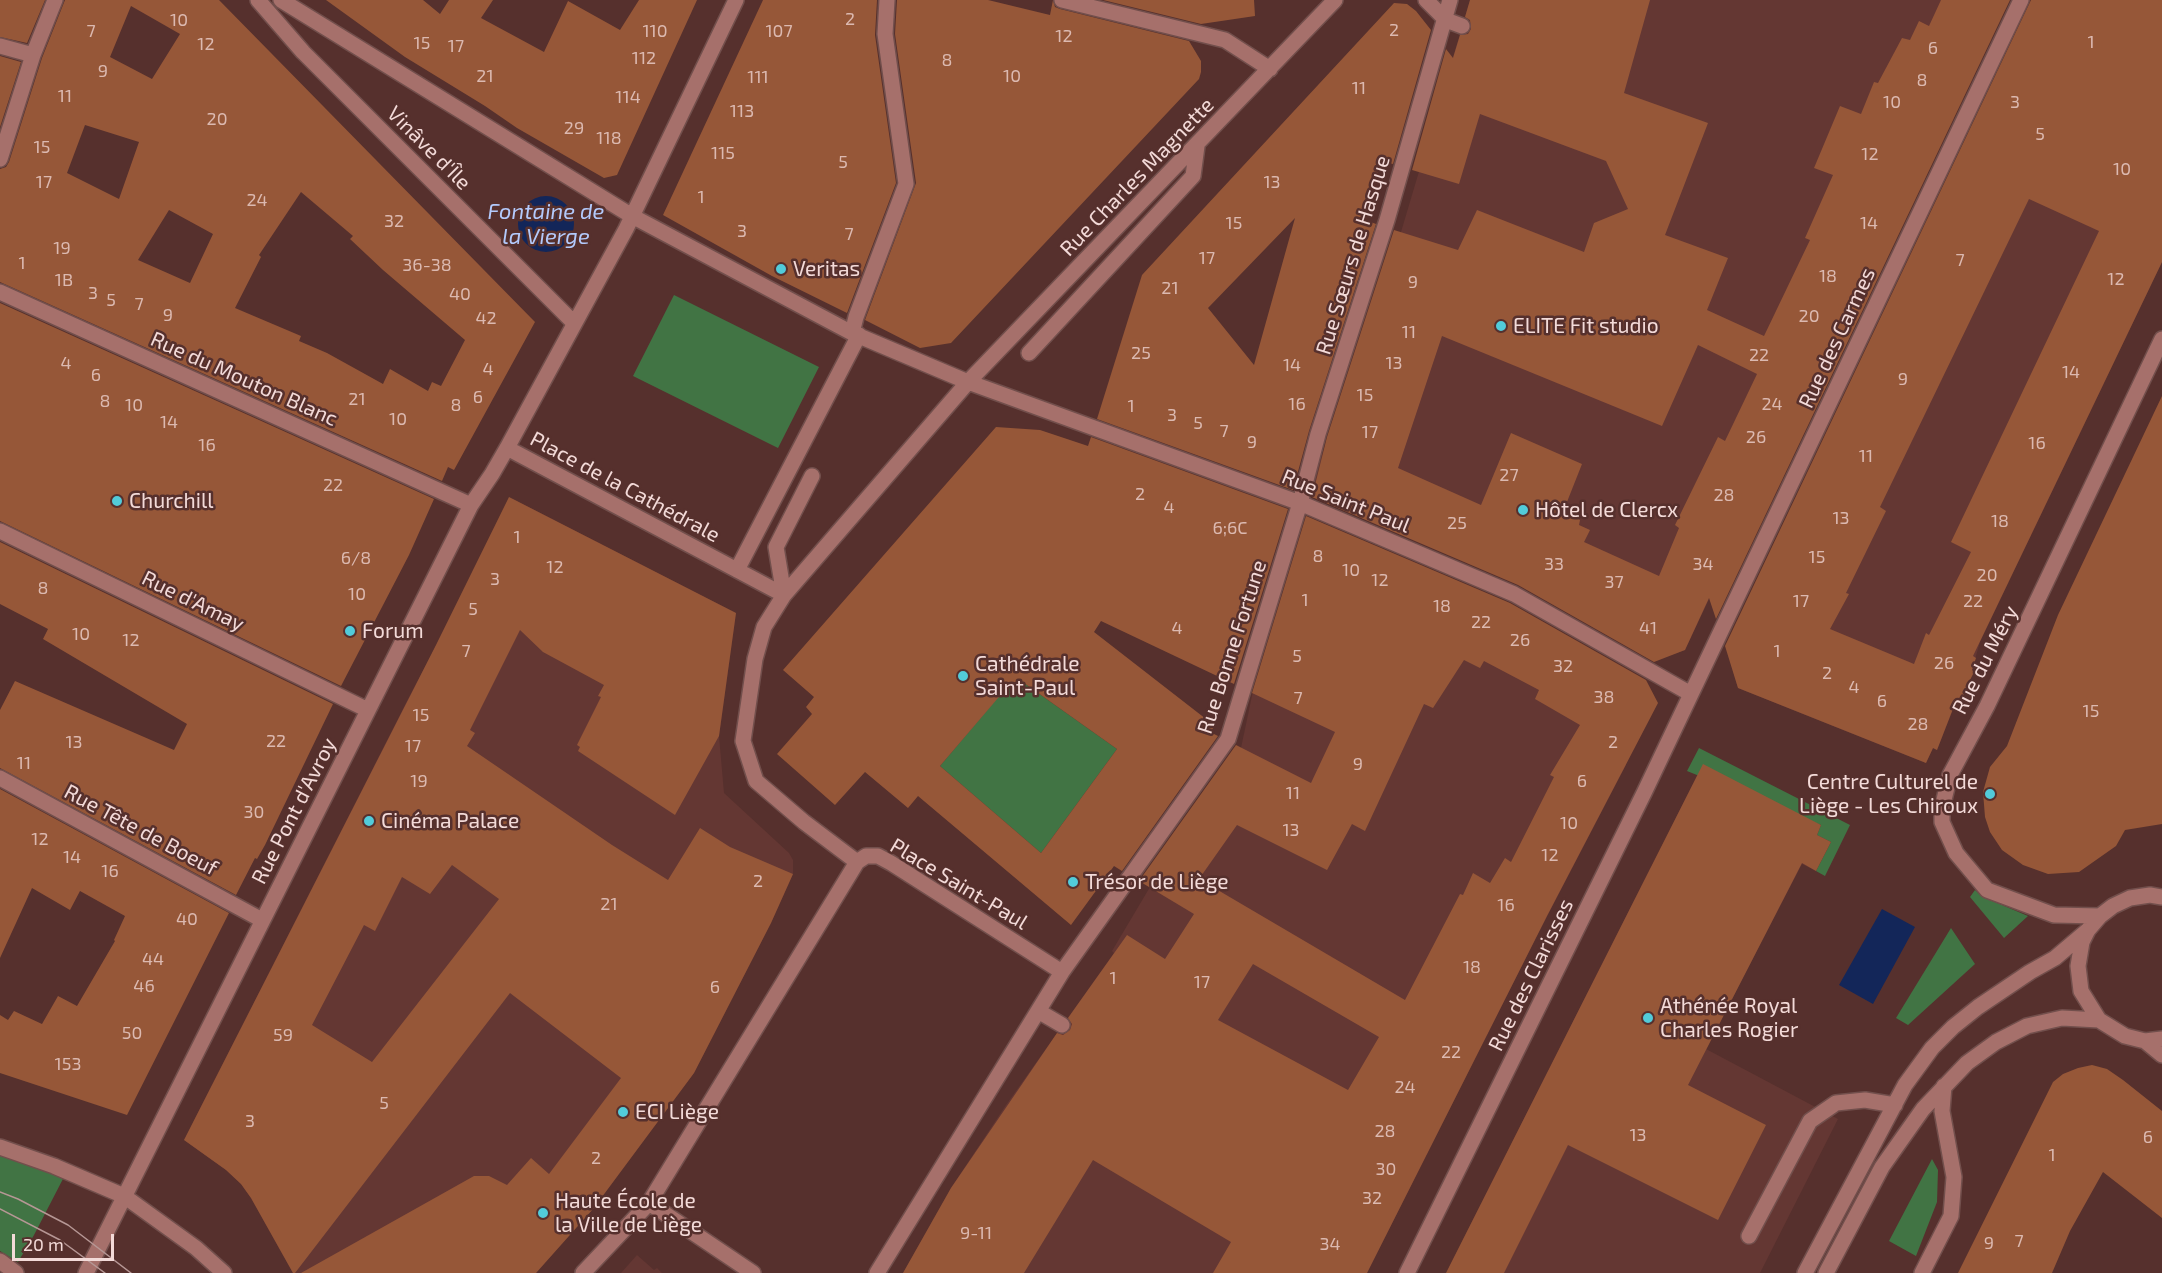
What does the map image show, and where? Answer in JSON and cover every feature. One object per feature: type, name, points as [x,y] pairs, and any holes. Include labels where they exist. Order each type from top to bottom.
[{"type":"street","points":[[0,159],[33,55],[55,0]]},
{"type":"street","name":"Vinâve d'Île","points":[[258,0],[303,52],[574,323]]},
{"type":"street","name":"Vinâve d'Île","points":[[281,0],[632,216]]},
{"type":"street","name":"Place de la Cathédrale","points":[[736,0],[632,216],[507,448],[784,595]]},
{"type":"street","points":[[737,570],[856,334],[856,317],[906,184],[885,34],[887,0]]},
{"type":"street","points":[[1062,0],[1225,40],[1270,69]]},
{"type":"street","name":"Rue Charles Magnette","points":[[968,382],[1335,0]]},
{"type":"street","points":[[1426,0],[1446,20],[1462,26]]},
{"type":"street","name":"Rue Sœurs de Hasque","points":[[1300,503],[1318,434],[1387,220],[1450,0]]},
{"type":"street","name":"Rue des Carmes","points":[[1690,694],[2020,0]]},
{"type":"street","points":[[0,46],[33,55]]},
{"type":"street","points":[[1029,353],[1193,176],[1197,146]]},
{"type":"street","points":[[632,216],[856,334],[968,382],[784,595],[764,627],[755,660],[743,741],[756,781],[804,822],[857,862]]},
{"type":"street","name":"Rue du Mouton Blanc","points":[[0,292],[471,505]]},
{"type":"street","name":"Rue du Méry","points":[[2100,916],[2054,915],[1987,890],[1956,853],[1942,822],[1942,808],[1950,775],[2011,656],[2162,339]]},
{"type":"street","name":"Rue Saint Paul","points":[[968,382],[1300,503],[1514,594],[1690,694]]},
{"type":"street","name":"Rue Pont d'Avroy","points":[[86,1273],[471,505],[507,448]]},
{"type":"street","points":[[784,595],[776,547],[812,476]]},
{"type":"street","name":"Rue Bonne Fortune","points":[[1062,972],[1228,739],[1300,503]]},
{"type":"street","name":"Rue d'Amay","points":[[0,531],[368,710]]},
{"type":"street","name":"Rue des Clarisses","points":[[1407,1273],[1690,694]]},
{"type":"street","name":"Rue Tête de Boeuf","points":[[0,778],[262,920]]},
{"type":"street","name":"Place Saint-Paul","points":[[583,1273],[649,1203],[857,862],[866,856],[878,856],[891,863],[1062,972]]},
{"type":"street","points":[[1805,1273],[1894,1106],[1925,1057],[1953,1027],[2006,987],[2055,958],[2085,936],[2100,916],[2113,906],[2130,898],[2150,895],[2162,897]]},
{"type":"street","points":[[2085,936],[2078,966],[2081,991],[2099,1020],[2125,1036],[2145,1041],[2162,1039]]},
{"type":"street","points":[[877,1273],[1062,972]]},
{"type":"street","points":[[1038,1011],[1062,1025]]},
{"type":"street","points":[[1826,1273],[1882,1167],[1923,1109],[1944,1086],[1984,1050],[2018,1030],[2049,1020],[2069,1018],[2099,1020]]},
{"type":"street","points":[[2145,1041],[2162,1055]]},
{"type":"street","points":[[1922,1273],[1951,1216],[1954,1177],[1942,1111],[1944,1086]]},
{"type":"street","points":[[1749,1236],[1810,1121],[1836,1103],[1866,1100],[1894,1106]]},
{"type":"street","points":[[0,1148],[54,1166],[124,1196],[196,1248],[224,1273]]},
{"type":"street","points":[[649,1203],[753,1273]]},
{"type":"street","points":[[0,1261],[16,1273]]},
{"type":"shaded area","points":[[1470,0],[1993,0],[1685,650],[1671,655],[1606,622],[1316,489],[1313,480],[1401,232]]},
{"type":"shaded area","points":[[2162,0],[2162,262],[1980,642],[1972,670],[1974,672],[1961,703],[1956,702],[1937,750],[1933,748],[1926,763],[1738,688],[1730,661],[1754,608]]},
{"type":"shaded area","points":[[513,499],[736,613],[719,736],[724,793],[789,853],[793,860],[793,874],[771,923],[694,1073],[593,1209],[536,1273],[293,1273],[241,1184],[226,1170],[184,1140],[407,701]]},
{"type":"shaded area","points":[[1442,577],[1626,765],[1367,1273],[903,1273],[951,1188],[1006,1105],[1114,953],[1112,951],[1150,887],[1241,748],[1253,691]]},
{"type":"shaded area","name":"Athénée Royal Charles Rogier","points":[[1703,764],[1821,825],[1831,842],[1816,871],[1802,864],[1706,1049],[1838,1119],[1760,1273],[1446,1273]]},
{"type":"shaded area","points":[[637,1255],[654,1270],[657,1268],[662,1273],[621,1273]]},
{"type":"green space","points":[[674,295],[819,367],[778,448],[633,376]]},
{"type":"green space","points":[[1010,683],[1018,688],[1024,683],[1117,749],[1041,853],[940,766]]},
{"type":"green space","points":[[1699,748],[1850,825],[1825,876],[1816,871],[1831,842],[1817,835],[1821,825],[1687,771]]},
{"type":"green space","points":[[1975,890],[1983,897],[2028,916],[2004,938],[1970,897]]},
{"type":"green space","points":[[1951,928],[1975,964],[1908,1025],[1896,1018]]},
{"type":"green space","points":[[0,1151],[65,1175],[18,1262],[0,1251]]},
{"type":"green space","points":[[1932,1159],[1938,1170],[1937,1202],[1916,1256],[1889,1241]]},
{"type":"water","name":"Fontaine de la Vierge","points":[[546,196],[557,198],[566,204],[572,213],[574,224],[572,235],[566,244],[557,250],[546,252],[535,250],[526,244],[520,235],[518,224],[520,213],[526,204],[535,198]]},
{"type":"water","points":[[1882,909],[1915,927],[1873,1004],[1839,985]]},
{"type":"building","points":[[0,0],[45,0],[27,43],[0,37]]},
{"type":"building","points":[[65,0],[219,0],[535,322],[454,470],[448,467],[442,481],[0,282],[0,169],[6,167],[9,162],[42,58]],"holes":[[[131,6],[180,34],[152,79],[110,57]],[[85,125],[139,142],[119,199],[67,173]],[[301,192],[353,236],[350,239],[383,270],[465,340],[441,386],[432,382],[428,391],[390,369],[383,384],[327,353],[299,341],[301,336],[235,308],[261,257],[259,255]],[[169,210],[213,234],[190,283],[138,260]]]},
{"type":"building","points":[[326,0],[423,0],[440,14],[449,0],[493,0],[481,18],[544,52],[568,1],[620,30],[639,0],[697,0],[617,175],[604,178],[517,128],[405,57]]},
{"type":"building","points":[[763,0],[877,0],[875,35],[896,183],[847,313],[772,276],[663,215]]},
{"type":"building","points":[[897,0],[988,0],[1050,15],[1053,0],[1055,7],[1060,9],[1189,41],[1201,61],[1199,79],[951,343],[920,348],[865,320],[916,183],[895,34]]},
{"type":"building","points":[[1103,0],[1254,0],[1255,16],[1201,24]]},
{"type":"building","points":[[1470,0],[1650,0],[1624,93],[1708,123],[1665,235],[1728,258],[1707,310],[1764,336],[1810,240],[1805,238],[1833,175],[1814,168],[1840,106],[1861,114],[1874,82],[1878,83],[1902,38],[1910,40],[1919,21],[1929,26],[1941,0],[2010,0],[1716,619],[1709,598],[1685,650],[1654,662],[1518,585],[1312,497],[1327,437],[1394,230],[1458,250],[1477,210],[1584,252],[1594,223],[1628,209],[1606,161],[1480,114],[1459,184],[1412,170],[1446,49],[1453,58],[1460,35],[1468,34],[1471,29],[1470,20],[1465,17]],"holes":[[[1442,336],[1662,426],[1698,345],[1757,374],[1725,441],[1718,437],[1675,525],[1679,528],[1659,576],[1584,542],[1590,530],[1579,525],[1580,520],[1563,512],[1582,464],[1511,433],[1481,505],[1398,468]]]},
{"type":"building","points":[[2031,0],[2162,0],[2162,262],[1973,656],[1976,658],[1972,670],[1974,672],[1961,703],[1956,701],[1937,750],[1933,748],[1926,763],[1738,688],[1725,646]],"holes":[[[2029,199],[2099,231],[1951,542],[1971,552],[1929,635],[1926,633],[1914,664],[1830,629],[1849,594],[1846,593],[1886,511],[1880,507]]]},
{"type":"building","points":[[1394,3],[1407,4],[1416,11],[1431,30],[1393,164],[1381,161],[1366,220],[1376,224],[1309,431],[1293,490],[1097,419],[1142,275]],"holes":[[[1295,218],[1254,365],[1208,308]]]},
{"type":"building","points":[[0,56],[21,62],[0,127]]},
{"type":"building","points":[[0,303],[434,499],[409,555],[341,686],[0,521]]},
{"type":"building","points":[[2162,396],[2162,824],[2125,830],[2116,846],[2079,872],[2048,874],[2023,865],[2002,850],[1990,832],[1985,817],[1983,792],[1990,767],[2007,746],[2058,615]]},
{"type":"building","name":"Cathédrale Saint-Paul","points":[[996,427],[1040,430],[1088,446],[1091,437],[1288,509],[1234,684],[1101,621],[1094,632],[1215,726],[1210,732],[1218,736],[1122,871],[1114,866],[1071,925],[918,796],[908,808],[865,772],[835,805],[777,754],[812,714],[806,707],[814,697],[783,670]],"holes":[[[1024,683],[1117,749],[1041,853],[940,766],[1010,684],[1018,688]]]},
{"type":"building","points":[[509,497],[736,613],[719,736],[675,815],[578,751],[580,747],[577,745],[601,697],[598,696],[604,685],[543,652],[520,630],[470,730],[475,733],[467,746],[612,845],[668,880],[700,828],[730,847],[793,874],[771,923],[694,1073],[593,1209],[536,1273],[301,1273],[474,1176],[489,1176],[507,1185],[531,1158],[549,1174],[621,1078],[510,993],[293,1273],[241,1184],[226,1170],[184,1140]],"holes":[[[452,865],[499,899],[372,1062],[312,1025],[364,925],[375,931],[402,877],[430,894]]]},
{"type":"building","points":[[1306,516],[1510,603],[1646,680],[1658,703],[1548,914],[1367,1273],[1213,1273],[1231,1242],[1093,1160],[1024,1273],[903,1273],[951,1188],[1057,1033],[1063,1035],[1070,1030],[1072,1024],[1068,1018],[1127,935],[1165,959],[1194,914],[1139,881],[1236,745],[1311,783],[1335,732],[1252,693]],"holes":[[[1464,660],[1480,668],[1484,661],[1539,690],[1535,699],[1580,725],[1550,775],[1554,777],[1511,862],[1505,858],[1490,883],[1473,873],[1405,1000],[1199,879],[1237,825],[1327,870],[1352,824],[1365,831],[1424,704],[1433,708]],[[1253,964],[1379,1037],[1348,1090],[1218,1020]]]},
{"type":"building","points":[[0,542],[333,704],[265,845],[257,859],[255,858],[236,895],[0,768],[0,710],[15,681],[174,750],[187,724],[43,639],[48,629],[0,604]]},
{"type":"building","name":"Athénée Royal Charles Rogier","points":[[1703,764],[1821,825],[1817,835],[1831,842],[1816,871],[1802,863],[1688,1085],[1766,1125],[1718,1220],[1568,1145],[1504,1273],[1446,1273]]},
{"type":"building","points":[[0,789],[229,913],[127,1115],[0,1073],[0,1015],[8,1020],[14,1011],[42,1024],[58,996],[77,1006],[115,941],[125,916],[80,891],[70,910],[32,888],[0,958]]},
{"type":"building","points":[[2092,1065],[2107,1069],[2162,1111],[2162,1218],[2103,1172],[2070,1231],[2052,1273],[1958,1273],[2053,1082],[2063,1074]]},
{"type":"tram line","points":[[0,1192],[68,1225],[131,1273]]},
{"type":"tram line","points":[[0,1209],[60,1240],[105,1273]]},
{"type":"place","name":"Veritas","points":[[781,269]]},
{"type":"place","name":"ELITE Fit studio","points":[[1501,326]]},
{"type":"place","name":"Churchill","points":[[117,501]]},
{"type":"place","name":"Hôtel de Clercx","points":[[1523,510]]},
{"type":"place","name":"Forum","points":[[350,631]]},
{"type":"place","name":"Cathédrale Saint-Paul","points":[[963,676]]},
{"type":"place","name":"Centre Culturel de Liège - Les Chiroux","points":[[1990,794]]},
{"type":"place","name":"Cinéma Palace","points":[[369,821]]},
{"type":"place","name":"Trésor de Liège","points":[[1073,882]]},
{"type":"place","name":"Athénée Royal Charles Rogier","points":[[1648,1018]]},
{"type":"place","name":"ECI Liège","points":[[623,1112]]},
{"type":"place","name":"Haute École de la Ville de Liège","points":[[543,1213]]}]
